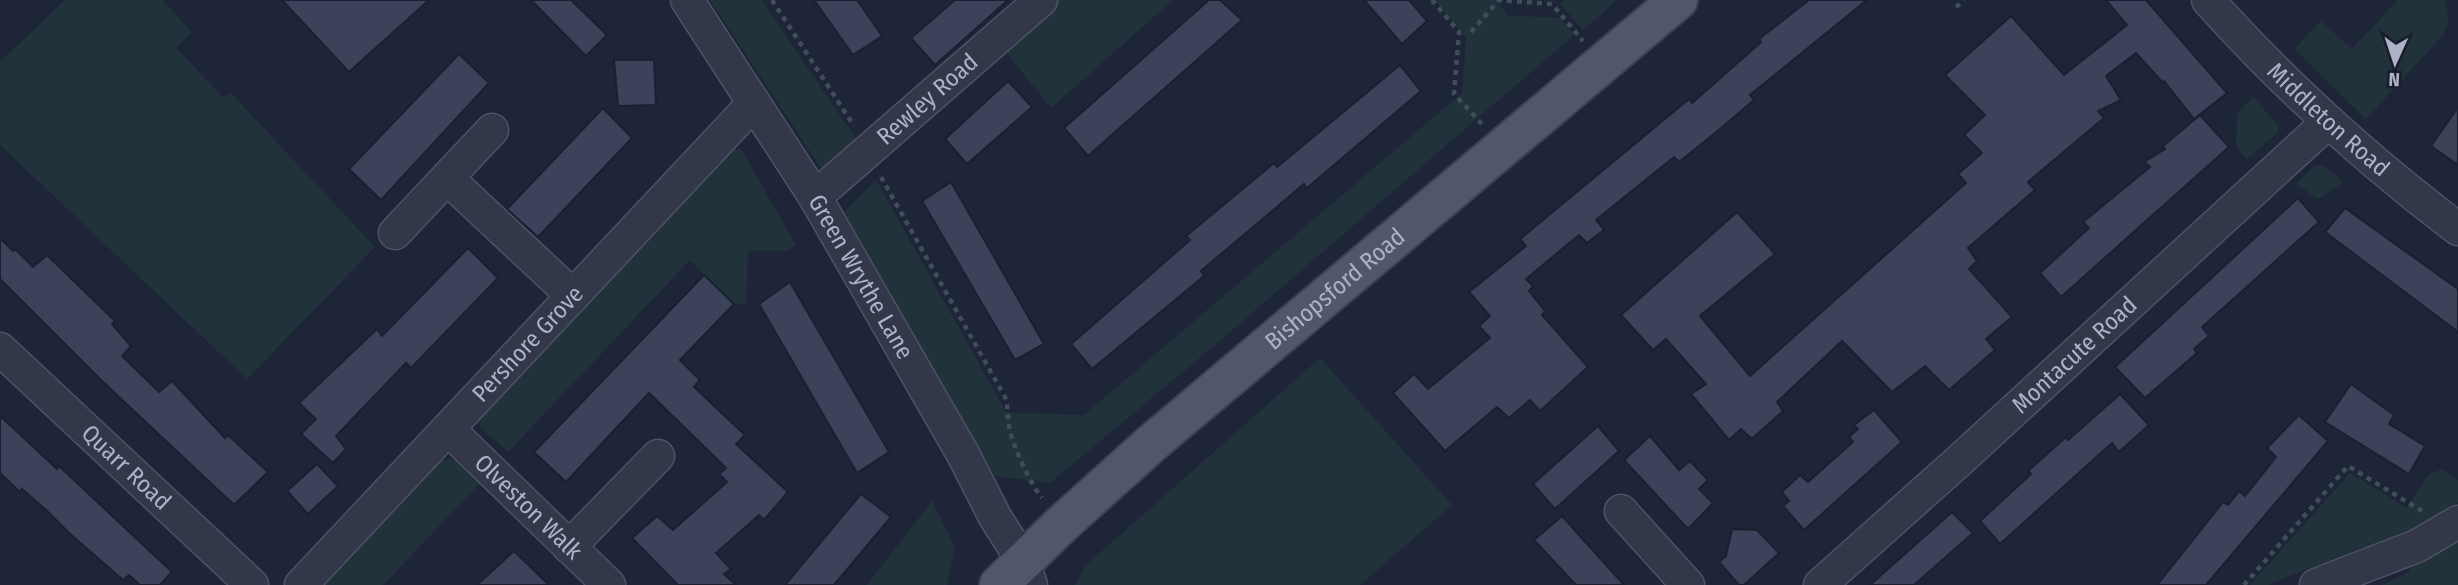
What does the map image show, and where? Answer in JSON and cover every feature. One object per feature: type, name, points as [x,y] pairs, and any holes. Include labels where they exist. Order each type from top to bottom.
[{"type":"main road","name":"Bishopsford Road","points":[[1018,577],[1152,443],[1678,0]]},
{"type":"street","name":"Green Wrythe Lane","points":[[687,0],[815,197],[964,456],[995,517],[1018,577]]},
{"type":"street","name":"Rewley Road","points":[[815,197],[1041,0]]},
{"type":"street","name":"Middleton Road","points":[[2208,0],[2364,155],[2458,229]]},
{"type":"street","name":"Pershore Grove","points":[[302,585],[754,103]]},
{"type":"street","name":"Montacute Road","points":[[1820,585],[2328,122]]},
{"type":"street","points":[[395,233],[492,130]]},
{"type":"street","points":[[447,178],[573,296]]},
{"type":"street","name":"Quarr Road","points":[[0,349],[252,585]]},
{"type":"street","name":"Olveston Walk","points":[[448,429],[609,585]]},
{"type":"street","points":[[569,547],[658,456]]},
{"type":"street","points":[[1621,511],[1688,585]]},
{"type":"street","points":[[2316,585],[2417,546],[2454,525]]},
{"type":"path","points":[[772,0],[870,150],[877,170],[1005,397],[1009,430],[1035,490]]},
{"type":"path","points":[[1432,0],[1459,32],[1454,94],[1504,148]]},
{"type":"path","points":[[1471,32],[1497,1],[1552,4],[1558,0]]},
{"type":"path","points":[[1956,8],[1964,0]]},
{"type":"path","points":[[1552,4],[1602,64]]},
{"type":"path","points":[[2244,585],[2348,466],[2454,525]]},
{"type":"shaded area","points":[[65,0],[162,0],[192,32],[176,48],[224,98],[230,92],[375,247],[247,379],[0,145],[0,62]]},
{"type":"shaded area","points":[[710,0],[762,0],[862,148],[824,173]]},
{"type":"shaded area","points":[[1055,0],[1173,0],[1051,108],[1002,47]]},
{"type":"shaded area","points":[[1435,0],[1495,0],[1508,15],[1560,18],[1574,35],[1215,345],[1050,483],[995,476],[844,212],[876,180],[1006,412],[1084,415],[1462,93],[1466,38]]},
{"type":"shaded area","points":[[1564,0],[1617,0],[1583,30],[1560,3]]},
{"type":"shaded area","points":[[2398,0],[2444,0],[2449,21],[2444,34],[2366,119],[2294,49],[2321,21],[2352,49]]},
{"type":"shaded area","points":[[2253,97],[2278,125],[2277,133],[2247,159],[2236,147],[2237,114]]},
{"type":"shaded area","points":[[725,149],[741,149],[796,245],[788,251],[748,251],[746,304],[734,304],[690,260],[508,452],[480,427],[479,409]]},
{"type":"shaded area","points":[[2315,165],[2323,165],[2343,182],[2318,199],[2296,184]]},
{"type":"shaded area","points":[[1320,358],[1452,505],[1360,585],[1075,585],[1085,566]]},
{"type":"shaded area","points":[[437,461],[458,461],[481,482],[383,585],[315,585]]},
{"type":"shaded area","points":[[2442,469],[2458,480],[2458,502],[2451,510],[2366,552],[2306,569],[2268,585],[2250,585],[2350,473],[2407,508],[2428,475]]},
{"type":"shaded area","points":[[932,501],[955,547],[947,585],[867,585]]},
{"type":"shaded area","points":[[2458,536],[2458,585],[2382,585],[2410,572],[2407,562]]},
{"type":"building","points":[[282,0],[429,0],[349,72]]},
{"type":"building","points":[[531,0],[571,0],[607,35],[586,56]]},
{"type":"building","points":[[814,0],[857,0],[882,36],[853,55]]},
{"type":"building","points":[[955,0],[1008,0],[935,65],[911,38]]},
{"type":"building","points":[[1209,0],[1220,0],[1242,20],[1088,156],[1064,128]]},
{"type":"building","points":[[1364,0],[1409,0],[1427,21],[1402,44]]},
{"type":"building","points":[[1809,0],[1867,0],[1750,95],[1754,100],[1714,134],[1679,162],[1674,157],[1596,220],[1604,230],[1587,243],[1579,235],[1526,279],[1533,286],[1529,291],[1545,311],[1542,315],[1588,367],[1540,411],[1530,400],[1509,418],[1497,407],[1445,451],[1393,393],[1414,374],[1428,389],[1490,338],[1479,326],[1490,316],[1469,292],[1526,246],[1520,239],[1689,99],[1692,103],[1761,42],[1759,39]]},
{"type":"building","points":[[2106,0],[2146,0],[2227,93],[2194,119],[2164,81],[2163,83],[2136,53],[2106,76],[2121,100],[2098,111],[2104,118],[2028,182],[2035,190],[1968,248],[1977,261],[1969,269],[2012,317],[1986,339],[1995,350],[1949,390],[1925,366],[1892,392],[1842,341],[1777,402],[1783,411],[1752,439],[1741,429],[1729,440],[1691,394],[1706,384],[1666,339],[1653,350],[1621,315],[1737,212],[1775,254],[1700,316],[1750,376],[1966,183],[1958,174],[1982,153],[1964,135],[1985,115],[1945,75],[2011,16],[2064,75],[2127,25]]},
{"type":"building","points":[[459,54],[489,83],[381,200],[349,169]]},
{"type":"building","points":[[614,60],[654,60],[656,105],[618,106]]},
{"type":"building","points":[[1400,65],[1421,91],[1307,188],[1304,184],[1201,271],[1204,276],[1092,369],[1071,344],[1190,240],[1186,236],[1274,163],[1277,167]]},
{"type":"building","points":[[1008,81],[1032,107],[967,164],[945,139]]},
{"type":"building","points":[[2458,107],[2458,165],[2431,146]]},
{"type":"building","points":[[603,108],[632,138],[538,237],[507,209]]},
{"type":"building","points":[[2200,115],[2229,147],[2061,297],[2040,273],[2089,228],[2083,222],[2150,167],[2144,162],[2165,149],[2163,146]]},
{"type":"building","points":[[951,182],[1044,344],[1015,360],[922,201]]},
{"type":"building","points":[[2298,198],[2319,222],[2202,327],[2209,336],[2194,349],[2197,353],[2145,398],[2115,367]]},
{"type":"building","points":[[2345,208],[2458,289],[2458,332],[2325,232]]},
{"type":"building","points":[[0,238],[33,267],[47,255],[115,321],[112,324],[131,346],[122,356],[159,392],[172,381],[225,438],[228,435],[268,472],[234,505],[101,380],[0,279]]},
{"type":"building","points":[[468,248],[498,278],[411,368],[406,363],[336,436],[346,449],[333,463],[301,434],[316,419],[299,403],[377,329],[382,336]]},
{"type":"building","points":[[704,275],[734,304],[680,360],[700,380],[694,387],[745,435],[736,444],[788,492],[764,520],[759,515],[716,553],[731,569],[724,574],[736,585],[678,585],[632,538],[657,516],[673,530],[727,482],[719,474],[726,468],[649,393],[566,482],[534,452]]},
{"type":"building","points":[[790,282],[889,452],[857,473],[759,304]]},
{"type":"building","points":[[2351,384],[2394,415],[2389,424],[2425,446],[2409,474],[2325,422]]},
{"type":"building","points":[[2120,394],[2149,425],[2119,452],[2112,443],[2000,544],[1980,521],[2031,474],[2028,471]]},
{"type":"building","points":[[1874,410],[1902,442],[1804,530],[1783,506],[1789,501],[1782,492],[1800,475],[1808,482],[1853,442],[1849,437],[1858,429],[1854,425]]},
{"type":"building","points":[[2299,415],[2328,441],[2206,585],[2157,585],[2223,502],[2228,505],[2239,491],[2245,496],[2276,457],[2267,448]]},
{"type":"building","points":[[0,416],[57,469],[59,466],[172,572],[160,585],[140,585],[129,575],[123,580],[22,489],[20,492],[0,473]]},
{"type":"building","points":[[1598,426],[1619,451],[1555,509],[1533,484]]},
{"type":"building","points":[[1650,436],[1679,470],[1690,461],[1708,480],[1699,489],[1713,503],[1688,529],[1624,460]]},
{"type":"building","points":[[317,464],[338,486],[308,514],[287,491]]},
{"type":"building","points":[[861,494],[891,517],[834,585],[785,585]]},
{"type":"building","points":[[1952,512],[1973,533],[1914,585],[1870,585]]},
{"type":"building","points":[[1562,516],[1624,585],[1576,585],[1534,540]]},
{"type":"building","points":[[1732,529],[1757,530],[1779,553],[1744,585],[1739,585],[1719,562],[1726,556]]},
{"type":"building","points":[[514,551],[549,585],[477,585]]}]
